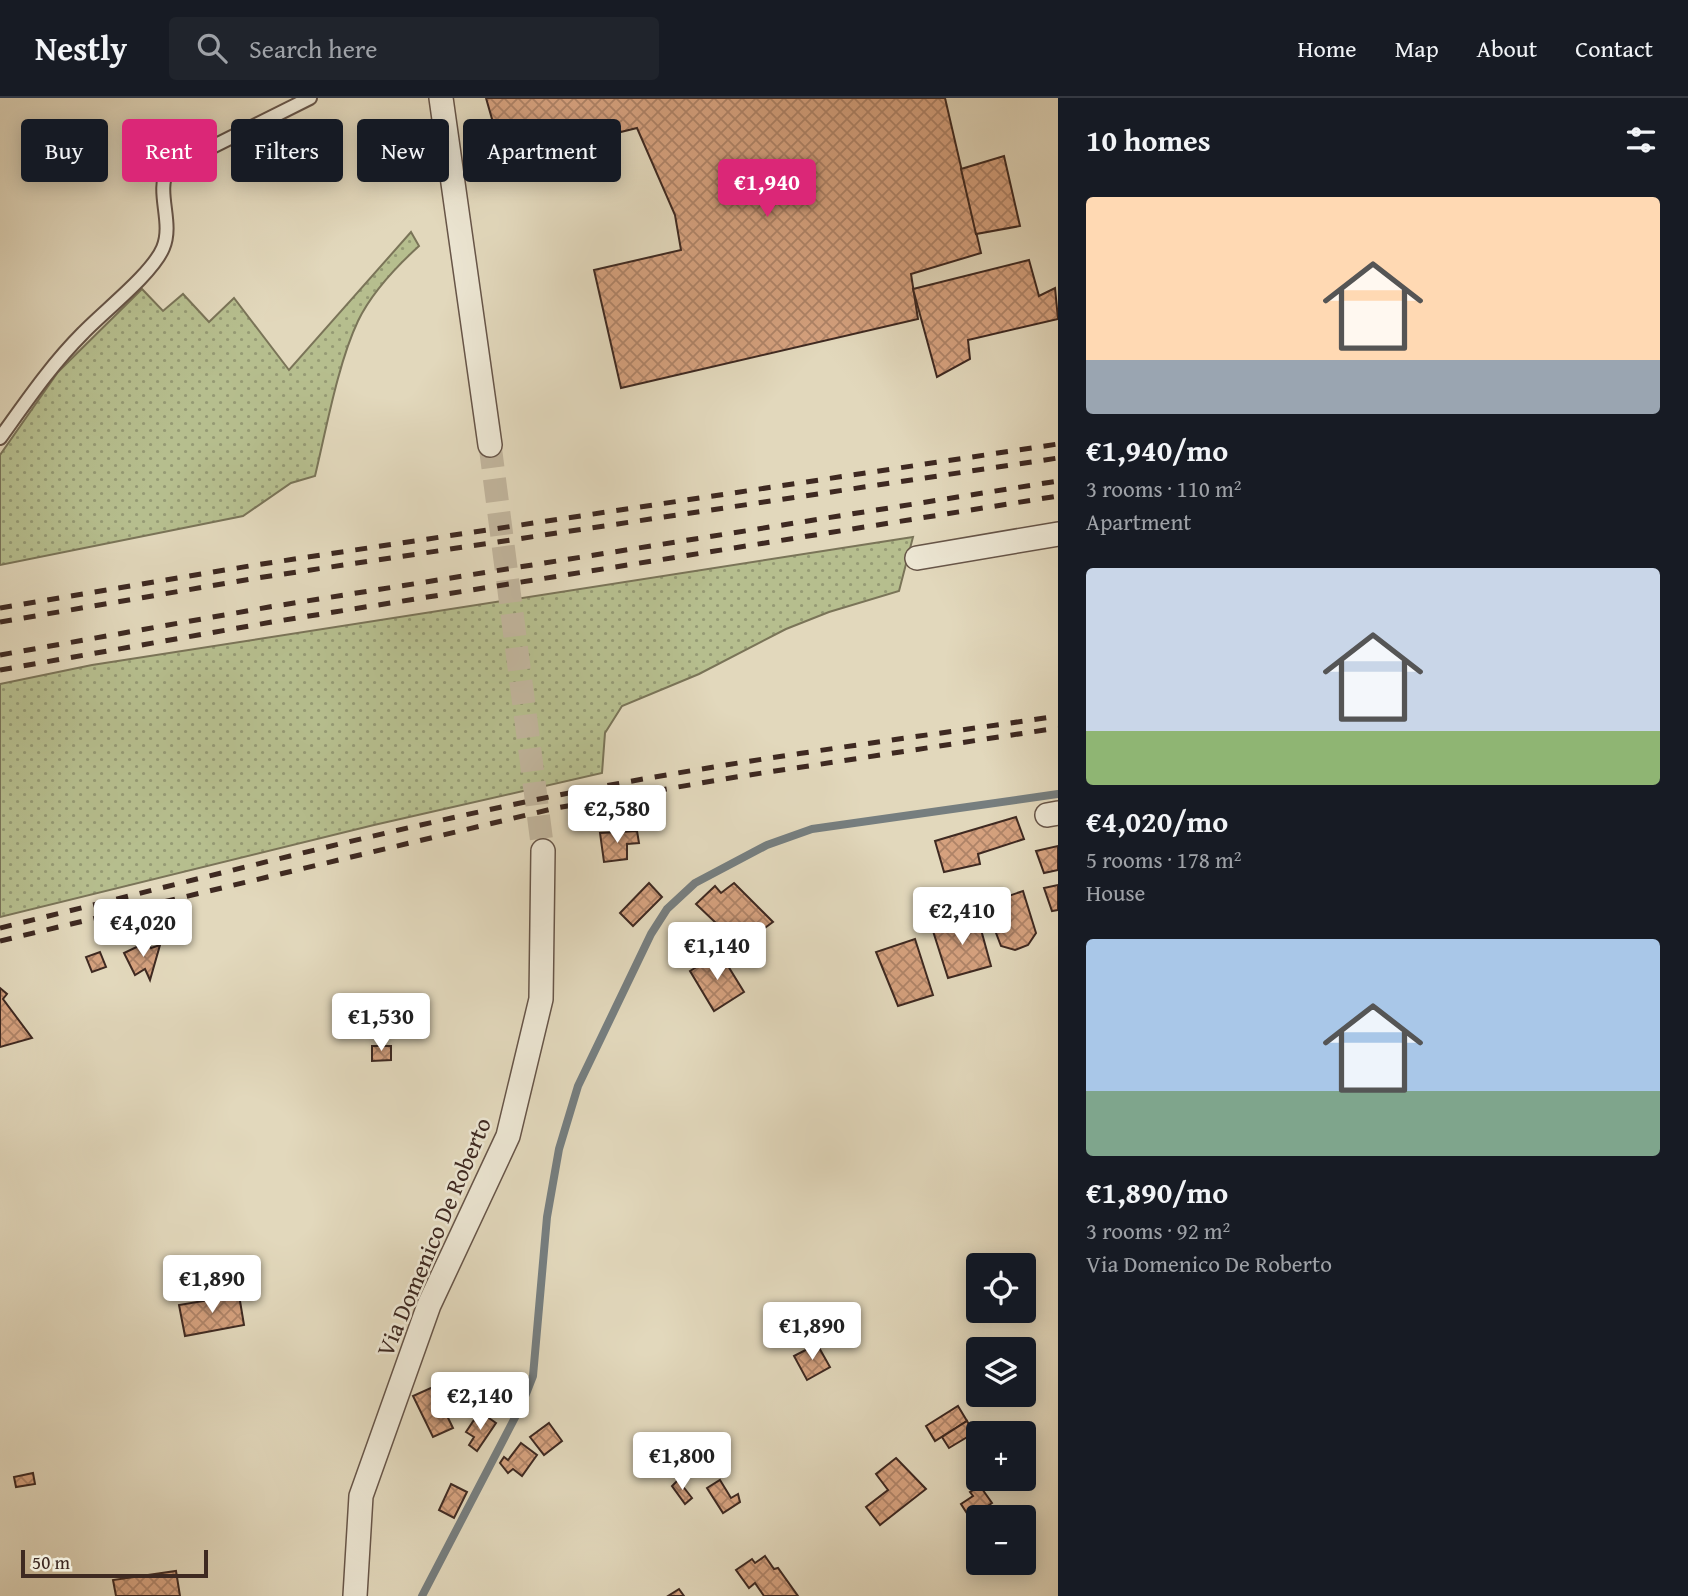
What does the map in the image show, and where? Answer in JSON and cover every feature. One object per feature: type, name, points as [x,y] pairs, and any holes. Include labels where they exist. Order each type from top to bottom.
[{"type":"street","points":[[441,98],[490,445]]},
{"type":"street","points":[[917,558],[1058,534]]},
{"type":"street","name":"Via Domenico De Roberto","points":[[355,1596],[361,1496],[429,1305],[511,1123],[541,999],[543,851]]},
{"type":"lane","points":[[0,438],[55,363],[136,282],[163,249],[167,229],[163,178],[168,169],[310,98]]},
{"type":"green space","points":[[411,232],[419,246],[377,291],[363,311],[351,338],[333,397],[315,476],[291,483],[243,516],[0,565],[0,455],[58,372],[142,289],[163,311],[183,294],[209,322],[234,298],[289,370]]},
{"type":"green space","points":[[913,537],[899,591],[829,612],[786,629],[699,674],[622,706],[605,733],[602,773],[374,825],[0,917],[0,684],[92,665]]},
{"type":"building","points":[[486,98],[945,98],[981,253],[911,274],[918,319],[621,388],[594,270],[681,250],[675,215],[637,128],[621,132],[621,119],[492,119]]},
{"type":"building","points":[[1004,156],[1020,226],[976,234],[961,169]]},
{"type":"building","points":[[1029,260],[1039,296],[1055,288],[1058,319],[968,340],[970,359],[937,377],[913,289]]},
{"type":"building","points":[[1016,817],[1024,839],[978,854],[980,864],[944,872],[935,841]]},
{"type":"building","points":[[637,831],[639,843],[627,844],[627,859],[604,862],[600,833]]},
{"type":"building","points":[[1058,846],[1058,870],[1044,873],[1036,851]]},
{"type":"building","points":[[649,883],[662,897],[633,926],[620,913]]},
{"type":"building","points":[[734,883],[773,922],[740,946],[696,904],[715,886],[721,893]]},
{"type":"building","points":[[1058,885],[1058,910],[1052,911],[1044,888]]},
{"type":"building","points":[[1023,891],[1036,933],[1028,945],[1015,950],[1001,946],[985,904]]},
{"type":"building","points":[[977,915],[991,966],[948,978],[932,928]]},
{"type":"building","points":[[915,939],[933,995],[898,1006],[876,952]]},
{"type":"building","points":[[147,942],[151,948],[160,945],[150,980],[145,969],[135,975],[124,953]]},
{"type":"building","points":[[100,952],[106,967],[92,972],[86,957]]},
{"type":"building","points":[[720,953],[744,992],[714,1011],[690,971]]},
{"type":"building","points":[[0,988],[7,994],[3,999],[32,1038],[0,1047]]},
{"type":"building","points":[[372,1046],[391,1046],[391,1060],[372,1061]]},
{"type":"building","points":[[239,1295],[244,1325],[185,1336],[179,1305]]},
{"type":"building","points":[[817,1344],[830,1367],[807,1380],[794,1356]]},
{"type":"building","points":[[433,1387],[453,1428],[433,1437],[413,1396]]},
{"type":"building","points":[[958,1406],[967,1421],[935,1441],[926,1426]]},
{"type":"building","points":[[486,1416],[496,1423],[477,1451],[469,1445],[474,1437],[466,1432],[474,1420],[480,1424]]},
{"type":"building","points":[[966,1422],[966,1438],[949,1448],[942,1437]]},
{"type":"building","points":[[549,1423],[562,1441],[544,1455],[530,1437]]},
{"type":"building","points":[[521,1443],[537,1455],[522,1476],[513,1469],[508,1473],[500,1463],[504,1457],[508,1460]]},
{"type":"building","points":[[896,1458],[926,1489],[880,1525],[866,1507],[888,1490],[876,1474]]},
{"type":"building","points":[[33,1473],[35,1484],[16,1487],[14,1477]]},
{"type":"building","points":[[678,1480],[692,1498],[685,1504],[672,1486]]},
{"type":"building","points":[[720,1480],[731,1498],[738,1494],[740,1502],[723,1513],[707,1488]]},
{"type":"building","points":[[451,1484],[467,1492],[454,1518],[439,1510]]},
{"type":"building","points":[[984,1491],[992,1503],[966,1505],[966,1512],[961,1504],[973,1496],[970,1492]]},
{"type":"building","points":[[765,1556],[774,1569],[778,1568],[798,1596],[764,1596],[755,1583],[749,1588],[736,1570],[752,1559],[755,1563]]},
{"type":"building","points":[[176,1571],[180,1596],[116,1596],[113,1580]]},
{"type":"building","points":[[679,1589],[684,1596],[668,1596]]},
{"type":"waterway","points":[[422,1596],[522,1404],[533,1376],[547,1217],[559,1149],[578,1086],[651,934],[667,909],[695,883],[767,845],[812,829],[1058,794]]},
{"type":"tunnel","points":[[490,445],[543,851]]},
{"type":"railway","points":[[0,608],[255,565],[1058,444]]},
{"type":"railway","points":[[0,622],[257,578],[1058,458]]},
{"type":"railway","points":[[0,655],[269,607],[1058,481]]},
{"type":"railway","points":[[0,670],[272,622],[1058,496]]},
{"type":"railway","points":[[0,928],[345,843],[554,796],[743,762],[1058,716]]},
{"type":"railway","points":[[0,941],[556,808],[736,777],[1058,728]]}]
